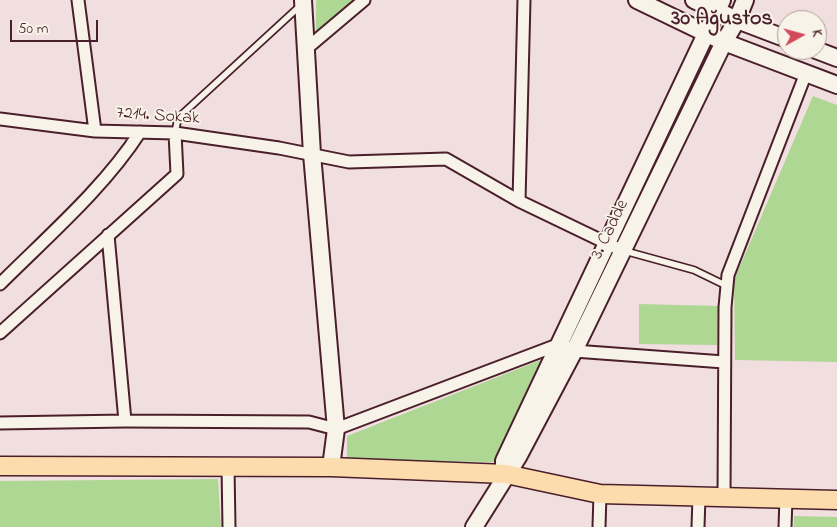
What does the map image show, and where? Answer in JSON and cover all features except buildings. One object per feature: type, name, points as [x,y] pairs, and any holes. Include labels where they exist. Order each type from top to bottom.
[{"type":"main road","points":[[0,466],[332,467],[506,474],[600,494],[837,500]]},
{"type":"street","points":[[78,0],[95,131]]},
{"type":"street","points":[[306,49],[364,0]]},
{"type":"street","points":[[519,201],[524,0]]},
{"type":"street","points":[[636,0],[724,42],[837,85]]},
{"type":"street","points":[[694,0],[720,5],[737,20],[777,35]]},
{"type":"street","name":"3. Cadde","points":[[567,348],[623,251],[724,42],[737,20],[745,0]]},
{"type":"street","points":[[303,2],[312,154],[336,429],[332,467]]},
{"type":"street","name":"3. Cadde","points":[[474,527],[518,456],[567,348],[606,243],[720,5]]},
{"type":"street","points":[[724,497],[724,362],[728,274],[806,73]]},
{"type":"street","name":"7214. Sokak","points":[[0,119],[95,131],[175,133],[279,148],[349,162],[446,159],[519,201],[623,251]]},
{"type":"street","points":[[0,284],[102,182],[125,155],[140,132]]},
{"type":"street","points":[[0,333],[177,174],[175,133]]},
{"type":"street","points":[[108,235],[125,421]]},
{"type":"street","points":[[0,423],[125,421],[309,422],[336,429],[567,348],[724,362]]},
{"type":"street","points":[[228,467],[228,527]]},
{"type":"street","points":[[599,527],[600,494]]},
{"type":"street","points":[[698,527],[699,496]]},
{"type":"street","points":[[785,527],[786,498]]},
{"type":"lane","points":[[175,133],[178,118],[303,2]]},
{"type":"lane","points":[[623,251],[694,270],[727,286]]},
{"type":"green space","points":[[316,0],[354,0],[316,32]]},
{"type":"green space","points":[[813,96],[837,105],[837,362],[735,360],[734,280]]},
{"type":"green space","points":[[639,304],[718,306],[717,345],[639,344]]},
{"type":"green space","points":[[546,358],[495,462],[347,460],[347,436]]},
{"type":"green space","points":[[218,479],[221,527],[0,527],[0,481]]},
{"type":"green space","points":[[794,516],[837,517],[837,527],[794,527]]},
{"type":"district","name":"30 Ağustos","points":[[722,20]]}]
